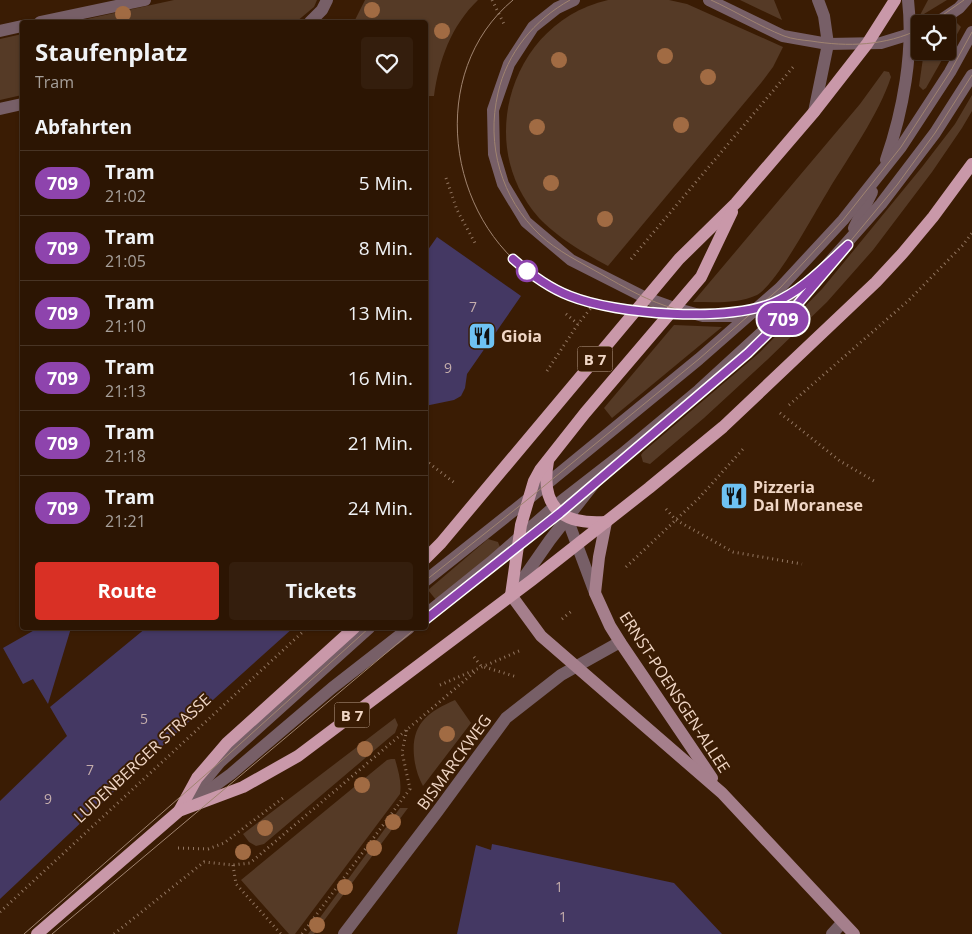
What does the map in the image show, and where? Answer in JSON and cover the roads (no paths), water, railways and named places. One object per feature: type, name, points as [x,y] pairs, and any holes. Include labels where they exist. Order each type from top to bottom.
[{"type":"main road","name":"B 7","points":[[428,556],[679,259],[736,203],[814,112],[867,44],[895,0]]},
{"type":"main road","name":"B 7","points":[[37,934],[179,811],[243,786],[298,756],[532,580],[723,427],[876,282],[933,217],[972,164]]},
{"type":"main road","points":[[511,595],[518,538],[527,500],[534,481],[591,406],[700,277],[736,203]]},
{"type":"main road","points":[[548,461],[545,485],[554,506],[567,518],[581,522],[606,522]]},
{"type":"main road","name":"B 7","points":[[179,811],[197,778],[227,743],[352,630]]},
{"type":"street","points":[[50,20],[145,0]]},
{"type":"street","points":[[312,20],[322,10],[327,0]]},
{"type":"street","points":[[574,0],[557,8],[534,27],[508,64],[493,110],[494,154],[503,184],[526,222],[571,260],[646,298],[703,316],[732,316],[753,312],[780,302],[812,282]]},
{"type":"street","points":[[709,0],[783,36],[828,44],[881,43],[911,34]]},
{"type":"street","points":[[814,112],[828,44],[824,16],[818,0]]},
{"type":"street","points":[[908,0],[911,16]]},
{"type":"street","points":[[948,15],[959,8],[966,0]]},
{"type":"street","points":[[0,31],[20,26]]},
{"type":"street","points":[[428,579],[527,500],[780,288],[844,220],[882,171],[920,118],[972,32]]},
{"type":"street","points":[[844,245],[865,208],[882,171],[895,134],[911,48]]},
{"type":"street","points":[[428,613],[554,506],[622,454],[699,390],[759,335],[812,282],[881,204],[935,133],[972,75]]},
{"type":"street","points":[[0,109],[20,104]]},
{"type":"street","points":[[511,595],[590,487],[622,454]]},
{"type":"street","points":[[567,518],[595,593]]},
{"type":"street","points":[[595,593],[599,557],[606,522]]},
{"type":"street","name":"ERNST-POENSGEN-ALLEE","points":[[595,593],[610,626],[620,642],[722,793]]},
{"type":"street","name":"ERNST-POENSGEN-ALLEE","points":[[511,595],[541,636],[578,666],[722,793],[854,934]]},
{"type":"street","points":[[179,811],[220,762],[366,630]]},
{"type":"street","points":[[179,811],[231,774],[332,688],[406,630]]},
{"type":"street","name":"BISMARCKWEG","points":[[344,934],[506,718],[561,675],[620,642]]},
{"type":"street","points":[[832,934],[842,923]]},
{"type":"tram line","points":[[513,0],[485,30],[467,66],[458,104],[458,144],[466,183],[483,220],[506,252],[537,278],[553,288],[606,306],[644,311],[682,313],[737,312],[770,304],[801,287],[816,274]]},
{"type":"tram line","points":[[570,0],[545,17],[524,39],[515,51],[502,78],[495,113],[494,132],[500,170],[506,188],[515,205],[527,220],[540,235],[554,246],[628,289],[676,309]]},
{"type":"tram line","points":[[711,0],[775,32],[801,40],[839,44],[866,44],[911,33]]},
{"type":"tram line","points":[[943,15],[964,0]]},
{"type":"tram line","points":[[428,579],[699,359],[780,288],[843,220],[901,147],[950,72],[972,32]]},
{"type":"tram line","points":[[428,618],[560,513],[708,388],[769,333],[814,285],[897,185],[935,133],[972,75]]},
{"type":"tram line","name":"709","points":[[428,618],[560,513],[748,353],[796,306],[848,245],[808,282],[784,297],[760,307],[728,314],[636,310],[594,304],[568,296],[551,287],[537,279],[513,259]]},
{"type":"tram line","points":[[24,934],[367,630]]},
{"type":"tram line","points":[[52,934],[414,630]]},
{"type":"place","name":"Gioia","points":[[482,336]]},
{"type":"place","name":"Pizzeria Dal Moranese","points":[[734,496]]}]
